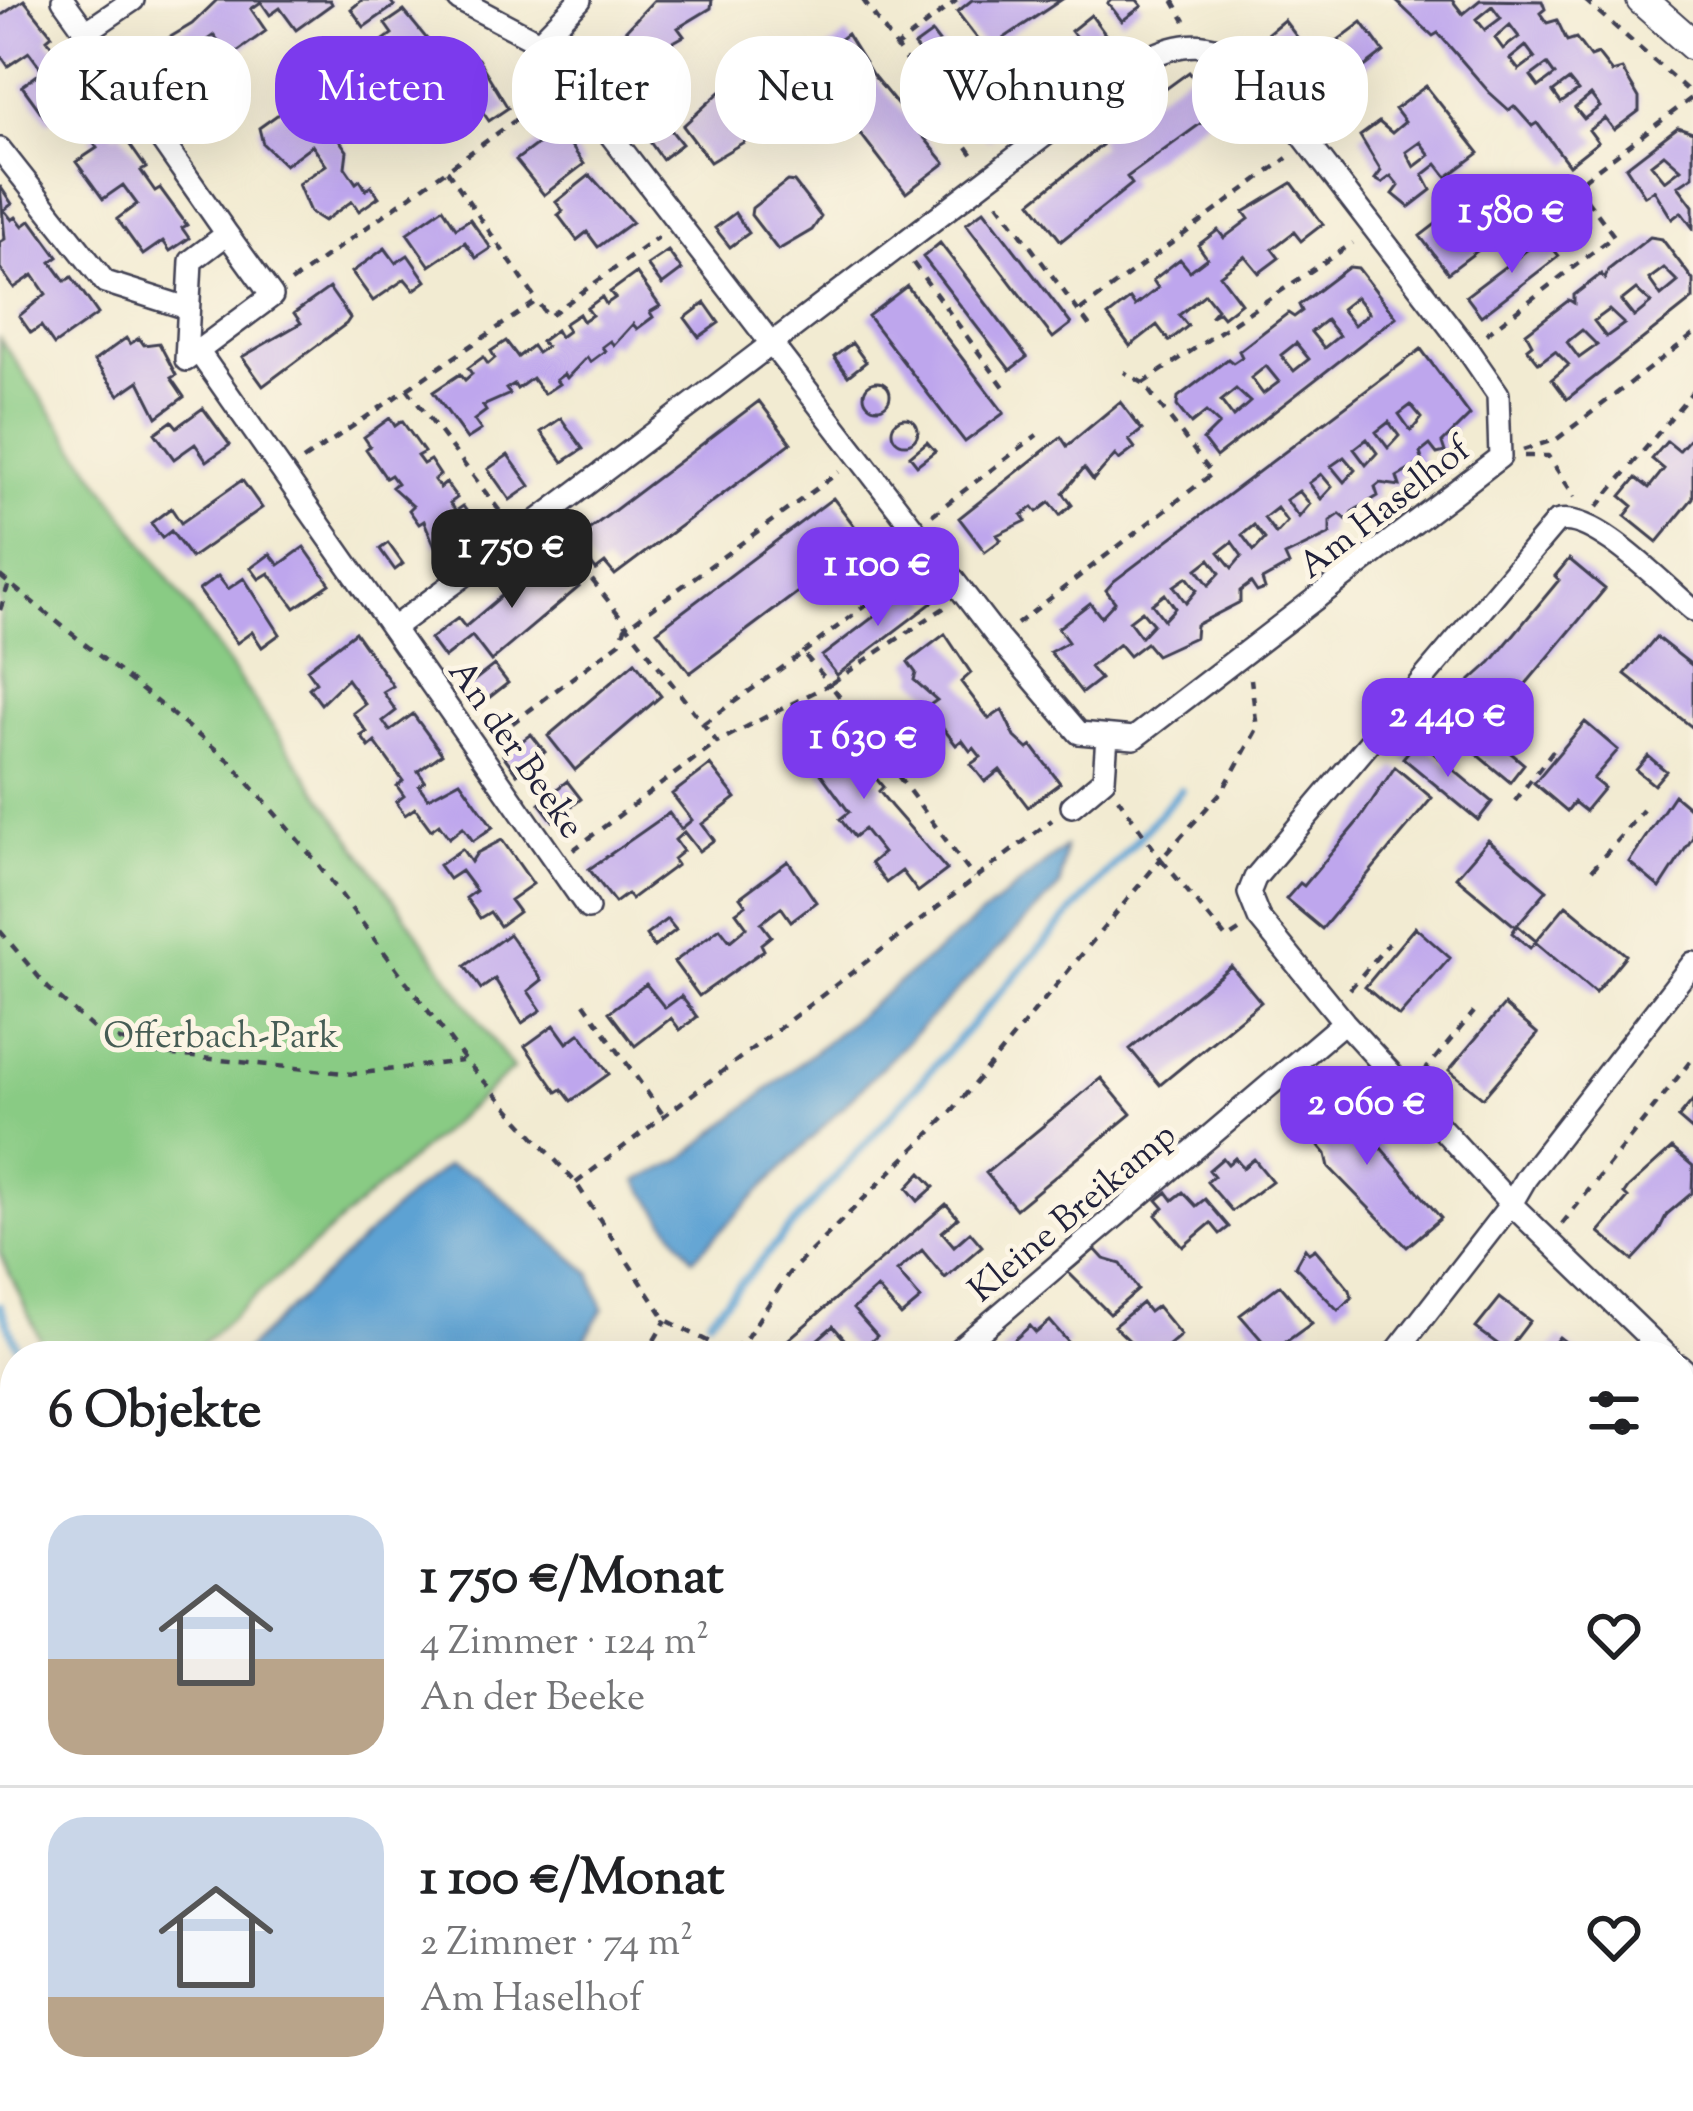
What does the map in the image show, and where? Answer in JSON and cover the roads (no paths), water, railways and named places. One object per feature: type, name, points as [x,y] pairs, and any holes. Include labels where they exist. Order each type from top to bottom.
[{"type":"street","points":[[63,0],[272,296],[198,351]]},
{"type":"street","points":[[86,32],[133,0]]},
{"type":"street","points":[[458,0],[527,36]]},
{"type":"street","points":[[545,36],[580,0]]},
{"type":"street","points":[[1642,0],[1693,45]]},
{"type":"street","name":"Am Haselhof","points":[[772,343],[899,243],[1167,48],[1212,44],[1252,70],[1498,394],[1501,457],[1134,738],[1107,736]]},
{"type":"street","points":[[618,144],[998,638],[1078,733],[1107,736],[1104,779],[1072,806]]},
{"type":"street","points":[[0,149],[105,282],[187,308]]},
{"type":"street","name":"An der Beeke","points":[[227,234],[191,261],[186,360],[198,351],[588,908]]},
{"type":"street","points":[[393,628],[772,343]]},
{"type":"street","points":[[1652,1341],[1511,1204],[1338,1015],[1259,918],[1249,893],[1255,878],[1545,529],[1568,518],[1584,521],[1693,610]]},
{"type":"street","points":[[1406,1341],[1693,963]]},
{"type":"street","name":"Kleine Breikamp","points":[[968,1341],[1338,1015]]},
{"type":"water","points":[[1065,847],[1060,886],[693,1259],[637,1181],[680,1161]]},
{"type":"water","points":[[447,1166],[478,1177],[590,1273],[603,1309],[584,1341],[255,1341],[414,1191]]},
{"type":"waterway","points":[[709,1319],[1181,790]]},
{"type":"waterway","points":[[0,1306],[15,1341]]},
{"type":"park label","name":"Offerbach-Park","points":[[221,1034]]}]
